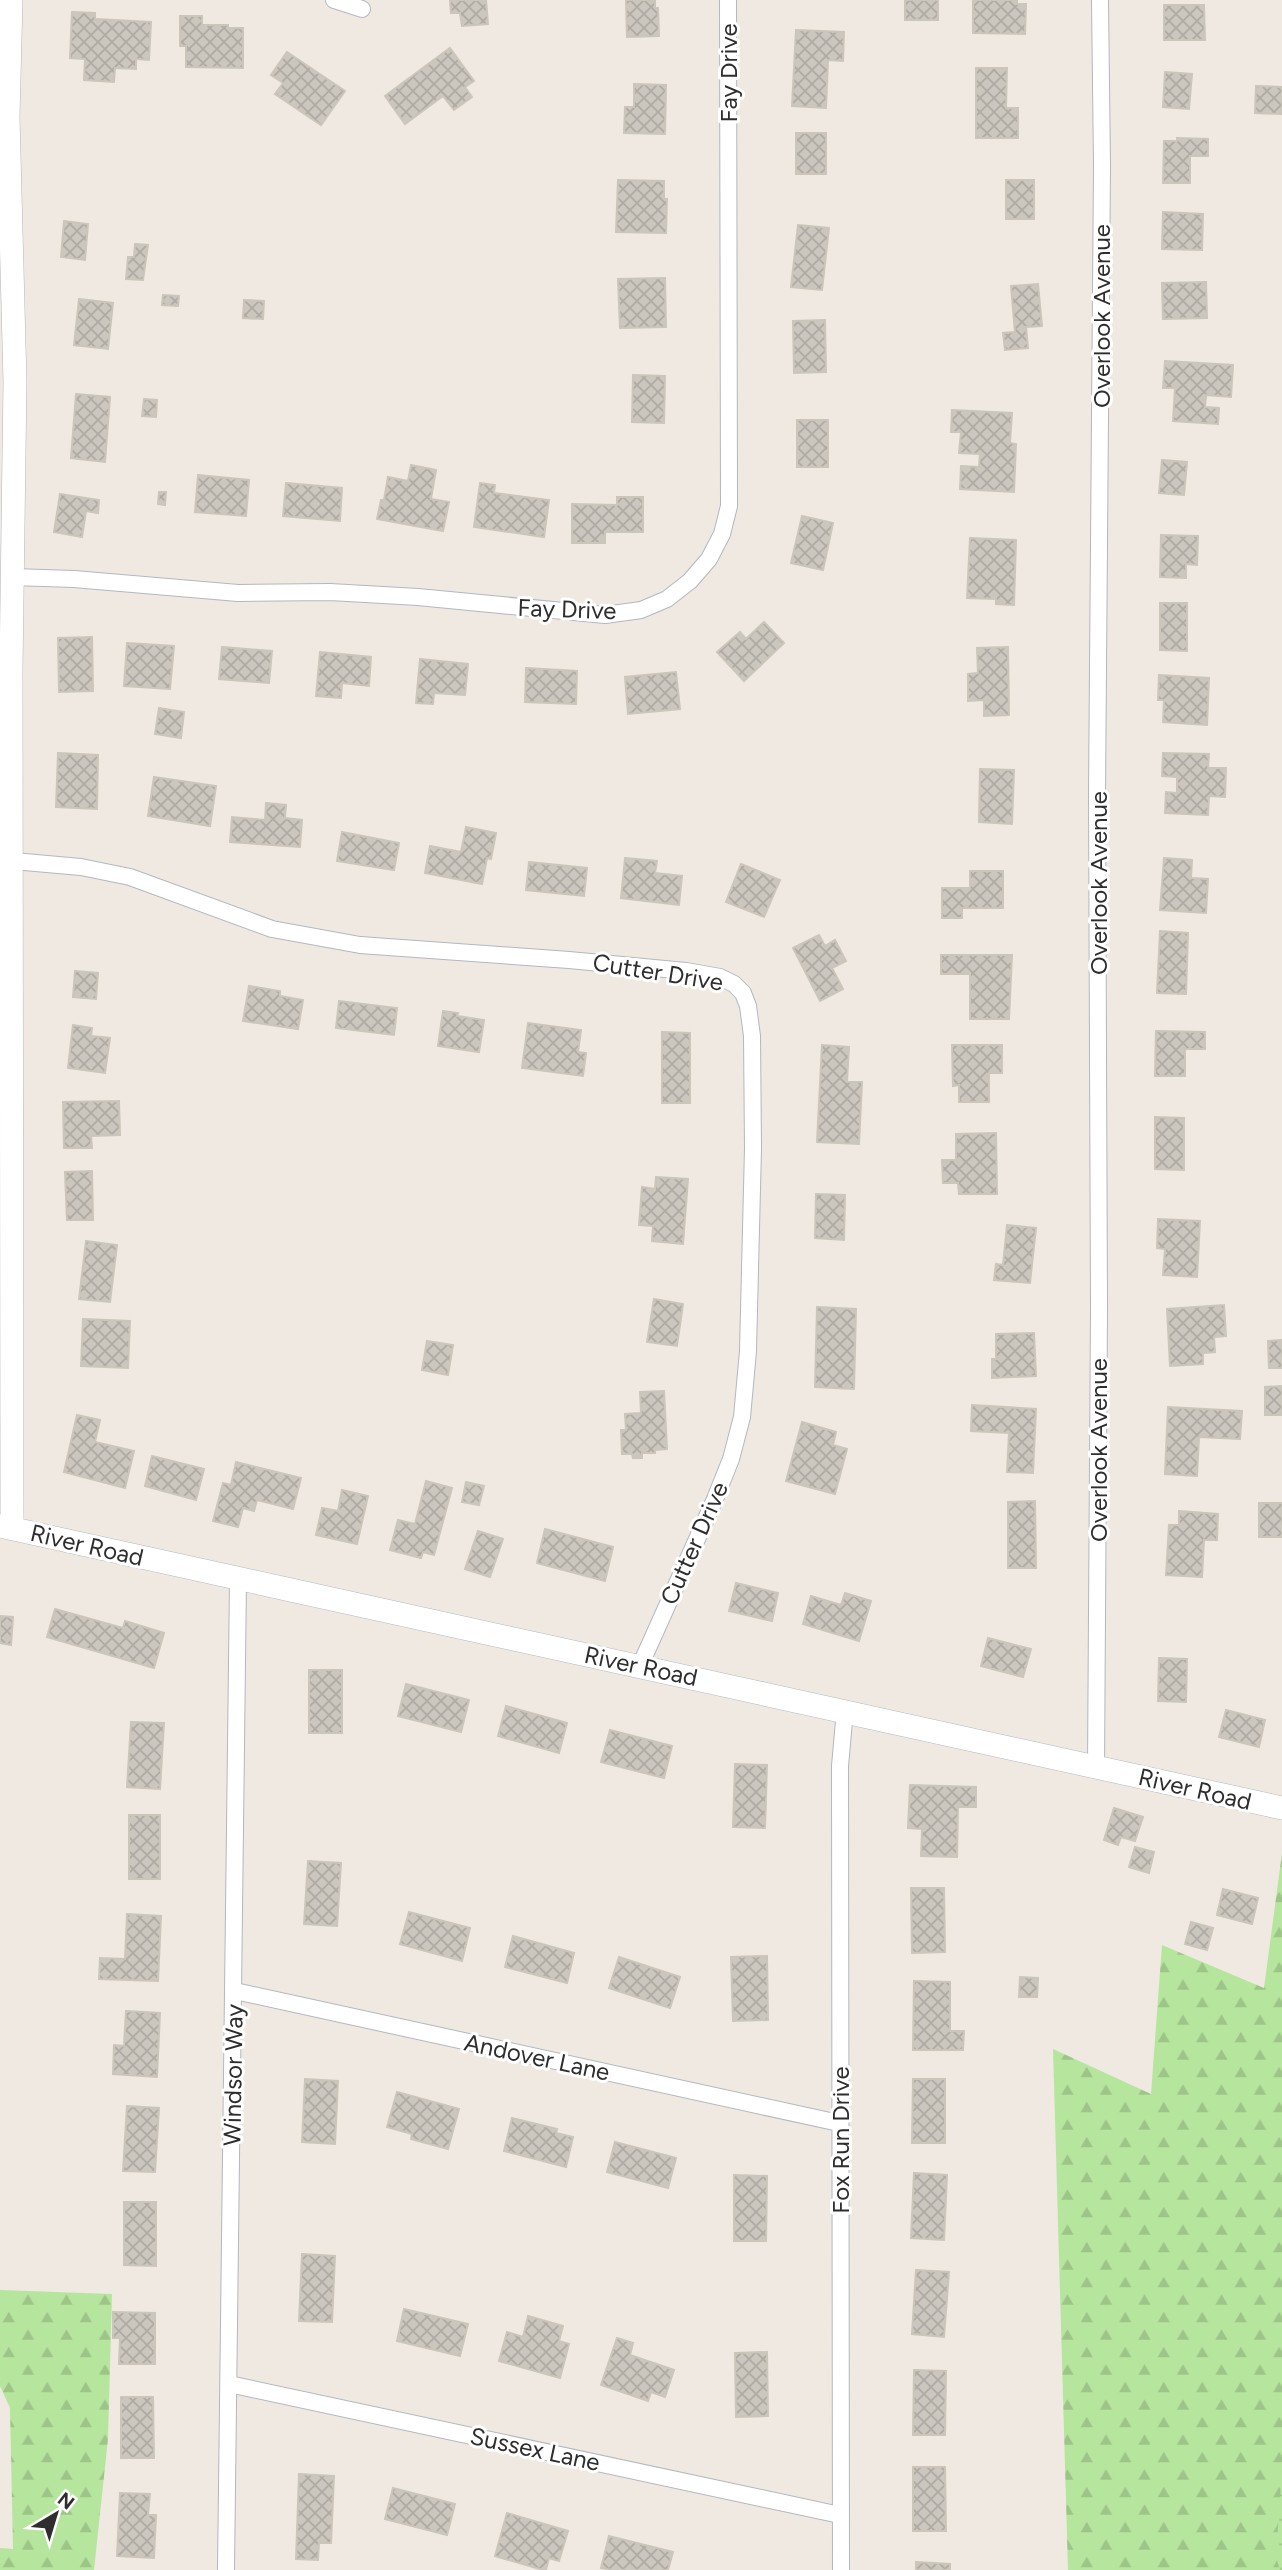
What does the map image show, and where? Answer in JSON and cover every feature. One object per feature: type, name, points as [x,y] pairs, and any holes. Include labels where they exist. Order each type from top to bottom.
[{"type":"street","points":[[6,1527],[13,861],[5,88],[11,0]]},
{"type":"street","points":[[334,0],[362,9]]},
{"type":"street","name":"Fay Drive","points":[[12,577],[74,579],[238,593],[330,592],[418,597],[605,615],[641,610],[667,599],[690,581],[709,559],[722,534],[729,506],[728,0]]},
{"type":"street","name":"Overlook Avenue","points":[[1096,1767],[1099,1309],[1097,795],[1102,166],[1100,0]]},
{"type":"street","name":"Cutter Drive","points":[[13,861],[81,867],[130,877],[272,929],[360,945],[686,971],[720,977],[734,984],[743,993],[748,1006],[752,1036],[753,1148],[748,1351],[742,1417],[731,1459],[719,1489],[640,1666]]},
{"type":"street","name":"River Road","points":[[6,1527],[1282,1808]]},
{"type":"street","name":"Windsor Way","points":[[226,2570],[238,1580]]},
{"type":"street","name":"Fox Run Drive","points":[[841,2570],[840,1766],[845,1710]]},
{"type":"street","name":"Andover Lane","points":[[235,1991],[839,2123]]},
{"type":"street","name":"Sussex Lane","points":[[229,2384],[840,2515]]},
{"type":"green space","points":[[1282,1853],[1282,2570],[1068,2570],[1053,2049],[1151,2094],[1162,1945],[1264,1988]]},
{"type":"green space","points":[[0,2290],[112,2294],[108,2439],[94,2570],[0,2570],[0,2548],[13,2549],[10,2408],[0,2386]]},
{"type":"green space","points":[[1282,2470],[1282,2570],[1280,2570],[1276,2557]]},
{"type":"building","points":[[450,0],[486,0],[488,24],[462,26],[460,13],[451,13]]},
{"type":"building","points":[[626,0],[655,0],[659,36],[627,37]]},
{"type":"building","points":[[905,0],[938,0],[938,20],[905,20]]},
{"type":"building","points":[[973,0],[1017,0],[1017,4],[1026,4],[1025,34],[973,33]]},
{"type":"building","points":[[1164,5],[1204,5],[1205,40],[1164,40]]},
{"type":"building","points":[[72,12],[95,13],[95,19],[151,22],[149,60],[136,59],[136,69],[115,68],[114,82],[84,80],[85,59],[70,58]]},
{"type":"building","points":[[180,16],[202,16],[202,25],[243,28],[243,68],[186,67],[186,46],[180,46]]},
{"type":"building","points":[[796,30],[844,32],[843,61],[828,60],[826,108],[792,106]]},
{"type":"building","points":[[450,48],[474,81],[465,87],[472,97],[454,110],[443,96],[405,124],[385,96]]},
{"type":"building","points":[[287,52],[345,91],[321,125],[275,94],[283,83],[271,75]]},
{"type":"building","points":[[976,68],[1007,68],[1006,108],[1018,108],[1018,138],[976,138]]},
{"type":"building","points":[[1165,72],[1192,74],[1189,109],[1163,107]]},
{"type":"building","points":[[634,84],[666,85],[665,134],[624,133],[625,107],[634,107]]},
{"type":"building","points":[[1256,86],[1282,87],[1282,114],[1255,113]]},
{"type":"building","points":[[796,133],[826,133],[826,174],[796,174]]},
{"type":"building","points":[[1177,138],[1208,139],[1208,156],[1190,156],[1190,183],[1163,183],[1164,141],[1177,141]]},
{"type":"building","points":[[618,180],[664,181],[664,199],[667,199],[666,233],[616,232]]},
{"type":"building","points":[[1006,180],[1034,180],[1034,219],[1006,219]]},
{"type":"building","points":[[1163,212],[1203,214],[1202,250],[1162,249]]},
{"type":"building","points":[[64,221],[88,224],[85,260],[61,257]]},
{"type":"building","points":[[798,225],[829,228],[822,290],[791,287]]},
{"type":"building","points":[[135,244],[148,245],[143,280],[126,279],[128,257],[134,257]]},
{"type":"building","points":[[665,278],[666,327],[620,328],[618,279]]},
{"type":"building","points":[[1206,282],[1207,318],[1163,319],[1162,283]]},
{"type":"building","points":[[1038,284],[1042,326],[1026,327],[1028,348],[1005,350],[1003,333],[1015,332],[1011,286]]},
{"type":"building","points":[[163,295],[179,296],[178,306],[162,305]]},
{"type":"building","points":[[79,299],[113,303],[108,349],[74,345]]},
{"type":"building","points":[[244,300],[264,301],[263,319],[243,318]]},
{"type":"building","points":[[825,320],[826,372],[794,373],[793,321]]},
{"type":"building","points":[[1165,361],[1233,365],[1231,397],[1206,395],[1205,407],[1219,408],[1218,424],[1173,421],[1175,388],[1163,388]]},
{"type":"building","points":[[633,375],[665,376],[664,423],[632,422]]},
{"type":"building","points":[[76,394],[110,397],[105,462],[71,458]]},
{"type":"building","points":[[144,399],[157,400],[156,417],[142,416]]},
{"type":"building","points":[[952,410],[1012,413],[1010,443],[1016,444],[1014,492],[960,489],[961,466],[979,467],[980,454],[959,453],[961,432],[951,432]]},
{"type":"building","points":[[797,420],[828,420],[828,467],[797,467]]},
{"type":"building","points":[[1162,460],[1187,462],[1184,495],[1159,493]]},
{"type":"building","points":[[411,465],[436,470],[431,499],[449,502],[443,531],[377,519],[388,477],[408,481]]},
{"type":"building","points":[[198,475],[249,480],[246,516],[195,512]]},
{"type":"building","points":[[286,483],[342,488],[340,521],[283,516]]},
{"type":"building","points":[[480,483],[495,485],[494,493],[549,500],[544,537],[474,527]]},
{"type":"building","points":[[159,492],[166,492],[165,505],[158,504]]},
{"type":"building","points":[[60,494],[99,500],[98,513],[86,511],[82,537],[54,532]]},
{"type":"building","points":[[617,497],[643,497],[643,532],[605,532],[605,543],[572,543],[572,504],[617,505]]},
{"type":"building","points":[[802,516],[833,523],[823,570],[791,563]]},
{"type":"building","points":[[1161,535],[1198,536],[1197,565],[1186,564],[1186,578],[1160,577]]},
{"type":"building","points":[[970,538],[1016,540],[1014,605],[996,604],[996,599],[967,598]]},
{"type":"building","points":[[1160,603],[1187,603],[1187,651],[1160,650]]},
{"type":"building","points":[[764,622],[784,643],[744,681],[717,652],[740,632],[746,639]]},
{"type":"building","points":[[92,637],[93,691],[59,692],[58,638]]},
{"type":"building","points":[[127,643],[174,646],[170,689],[124,686]]},
{"type":"building","points":[[222,647],[272,651],[269,683],[219,679]]},
{"type":"building","points":[[1008,647],[1009,715],[984,716],[984,700],[968,701],[968,674],[978,673],[977,648]]},
{"type":"building","points":[[320,652],[371,657],[369,686],[342,683],[341,698],[316,696]]},
{"type":"building","points":[[420,659],[468,664],[465,695],[434,693],[433,704],[416,703]]},
{"type":"building","points":[[526,668],[577,671],[576,704],[525,702]]},
{"type":"building","points":[[676,672],[680,709],[628,714],[625,677]]},
{"type":"building","points":[[1159,675],[1209,678],[1207,725],[1163,722],[1164,700],[1158,700]]},
{"type":"building","points":[[159,708],[184,712],[181,738],[155,734]]},
{"type":"building","points":[[58,753],[98,755],[97,809],[56,807]]},
{"type":"building","points":[[1163,753],[1209,754],[1208,768],[1226,768],[1225,797],[1209,796],[1208,815],[1165,813],[1166,792],[1177,793],[1177,777],[1162,776]]},
{"type":"building","points":[[980,769],[1014,770],[1012,824],[979,822]]},
{"type":"building","points":[[154,777],[216,786],[210,826],[148,816]]},
{"type":"building","points":[[266,803],[286,805],[285,818],[302,820],[300,847],[230,842],[232,817],[265,820]]},
{"type":"building","points":[[466,827],[496,833],[482,884],[425,873],[430,846],[461,852]]},
{"type":"building","points":[[342,832],[399,843],[394,870],[337,861]]},
{"type":"building","points":[[625,858],[657,861],[655,873],[682,876],[679,905],[621,898]]},
{"type":"building","points":[[1164,858],[1192,860],[1191,878],[1208,879],[1206,913],[1160,910]]},
{"type":"building","points":[[529,862],[587,868],[584,896],[526,890]]},
{"type":"building","points":[[741,864],[780,880],[764,917],[726,902]]},
{"type":"building","points":[[970,871],[1003,871],[1003,908],[962,908],[962,918],[942,918],[942,888],[970,888]]},
{"type":"building","points":[[1160,931],[1188,933],[1186,994],[1157,993]]},
{"type":"building","points":[[819,935],[825,946],[835,940],[846,961],[832,968],[843,989],[820,1001],[793,948]]},
{"type":"building","points":[[941,955],[1012,955],[1009,1019],[970,1019],[970,974],[941,974]]},
{"type":"building","points":[[75,971],[98,973],[96,999],[73,997]]},
{"type":"building","points":[[249,986],[280,991],[280,996],[303,1000],[298,1029],[243,1021]]},
{"type":"building","points":[[339,1001],[397,1008],[394,1035],[336,1028]]},
{"type":"building","points":[[443,1011],[484,1020],[479,1052],[438,1046]]},
{"type":"building","points":[[528,1023],[581,1030],[578,1052],[586,1053],[583,1076],[522,1068]]},
{"type":"building","points":[[73,1025],[92,1028],[91,1036],[110,1038],[105,1073],[68,1068]]},
{"type":"building","points":[[1156,1031],[1205,1032],[1205,1049],[1185,1049],[1185,1076],[1155,1076]]},
{"type":"building","points":[[662,1032],[690,1033],[690,1103],[662,1103]]},
{"type":"building","points":[[822,1045],[849,1047],[847,1082],[862,1082],[859,1144],[817,1142]]},
{"type":"building","points":[[952,1045],[1002,1045],[1002,1073],[989,1073],[989,1102],[959,1102],[959,1085],[953,1086]]},
{"type":"building","points":[[119,1101],[120,1135],[91,1136],[92,1148],[64,1148],[63,1102]]},
{"type":"building","points":[[1155,1117],[1184,1118],[1184,1170],[1155,1169]]},
{"type":"building","points":[[996,1133],[997,1194],[959,1194],[958,1183],[943,1183],[942,1160],[956,1160],[956,1134]]},
{"type":"building","points":[[92,1171],[93,1220],[67,1220],[65,1172]]},
{"type":"building","points":[[656,1177],[688,1179],[683,1244],[652,1241],[653,1226],[639,1225],[642,1187],[655,1189]]},
{"type":"building","points":[[816,1194],[845,1195],[844,1240],[815,1238]]},
{"type":"building","points":[[1158,1219],[1200,1221],[1197,1277],[1163,1275],[1165,1249],[1157,1248]]},
{"type":"building","points":[[1007,1225],[1036,1228],[1030,1283],[994,1280],[996,1264],[1003,1265]]},
{"type":"building","points":[[86,1241],[117,1245],[110,1302],[79,1299]]},
{"type":"building","points":[[654,1299],[683,1304],[677,1346],[647,1342]]},
{"type":"building","points":[[1224,1305],[1226,1336],[1214,1337],[1215,1352],[1203,1353],[1203,1364],[1170,1366],[1167,1309]]},
{"type":"building","points":[[817,1307],[856,1309],[854,1389],[815,1387]]},
{"type":"building","points":[[83,1319],[130,1321],[128,1368],[81,1366]]},
{"type":"building","points":[[1034,1333],[1036,1376],[992,1378],[992,1359],[996,1359],[996,1334]]},
{"type":"building","points":[[1282,1340],[1282,1368],[1269,1368],[1268,1341]]},
{"type":"building","points":[[427,1341],[453,1345],[448,1375],[422,1370]]},
{"type":"building","points":[[1282,1386],[1282,1415],[1265,1415],[1265,1387]]},
{"type":"building","points":[[664,1391],[667,1449],[642,1453],[642,1458],[622,1454],[621,1430],[626,1430],[625,1414],[641,1413],[640,1392]]},
{"type":"building","points":[[972,1405],[1036,1409],[1033,1473],[1007,1472],[1009,1433],[971,1431]]},
{"type":"building","points":[[1168,1407],[1242,1411],[1240,1439],[1199,1437],[1197,1476],[1165,1474]]},
{"type":"building","points":[[77,1415],[100,1420],[95,1442],[134,1451],[125,1488],[64,1472]]},
{"type":"building","points":[[802,1422],[836,1432],[833,1445],[847,1449],[835,1494],[786,1481]]},
{"type":"building","points":[[152,1456],[204,1469],[196,1500],[145,1486]]},
{"type":"building","points":[[236,1462],[301,1478],[293,1509],[257,1500],[254,1511],[243,1508],[238,1527],[213,1521],[223,1483],[231,1485]]},
{"type":"building","points":[[426,1481],[452,1488],[434,1555],[423,1552],[421,1558],[390,1550],[398,1520],[415,1524]]},
{"type":"building","points":[[466,1482],[484,1486],[479,1505],[462,1502]]},
{"type":"building","points":[[342,1490],[368,1496],[357,1544],[316,1535],[322,1508],[338,1511]]},
{"type":"building","points":[[1035,1501],[1036,1568],[1008,1568],[1008,1502]]},
{"type":"building","points":[[1259,1503],[1282,1503],[1282,1537],[1259,1537]]},
{"type":"building","points":[[1179,1511],[1218,1514],[1217,1540],[1204,1540],[1202,1577],[1166,1575],[1169,1525],[1179,1525]]},
{"type":"building","points":[[545,1529],[613,1547],[605,1581],[537,1563]]},
{"type":"building","points":[[478,1531],[503,1539],[490,1577],[465,1569]]},
{"type":"building","points":[[736,1583],[778,1593],[772,1621],[729,1611]]},
{"type":"building","points":[[845,1593],[871,1601],[859,1641],[803,1624],[811,1596],[841,1605]]},
{"type":"building","points":[[55,1609],[123,1628],[125,1621],[164,1633],[154,1668],[47,1637]]},
{"type":"building","points":[[0,1616],[13,1617],[11,1645],[0,1643]]},
{"type":"building","points":[[988,1638],[1031,1649],[1023,1677],[981,1666]]},
{"type":"building","points":[[1159,1658],[1187,1659],[1186,1702],[1158,1701]]},
{"type":"building","points":[[309,1670],[342,1670],[342,1733],[309,1733]]},
{"type":"building","points":[[406,1684],[469,1700],[461,1732],[398,1716]]},
{"type":"building","points":[[506,1706],[567,1723],[559,1753],[498,1736]]},
{"type":"building","points":[[1226,1710],[1265,1720],[1259,1747],[1219,1737]]},
{"type":"building","points":[[131,1722],[164,1723],[160,1789],[127,1787]]},
{"type":"building","points":[[610,1730],[672,1746],[664,1778],[601,1762]]},
{"type":"building","points":[[735,1764],[767,1765],[765,1828],[733,1827]]},
{"type":"building","points":[[910,1785],[976,1787],[976,1807],[958,1807],[957,1857],[921,1856],[922,1829],[908,1828]]},
{"type":"building","points":[[1114,1808],[1143,1817],[1135,1841],[1121,1837],[1118,1845],[1104,1840]]},
{"type":"building","points":[[129,1815],[160,1815],[160,1879],[129,1879]]},
{"type":"building","points":[[1135,1847],[1154,1852],[1149,1873],[1129,1867]]},
{"type":"building","points":[[308,1861],[341,1863],[337,1926],[304,1924]]},
{"type":"building","points":[[911,1888],[944,1888],[945,1952],[912,1953]]},
{"type":"building","points":[[1223,1889],[1258,1898],[1252,1924],[1217,1915]]},
{"type":"building","points":[[409,1912],[470,1928],[462,1961],[400,1944]]},
{"type":"building","points":[[127,1914],[161,1916],[158,1981],[99,1979],[100,1958],[125,1959]]},
{"type":"building","points":[[1191,1922],[1213,1928],[1207,1950],[1185,1944]]},
{"type":"building","points":[[513,1936],[574,1953],[567,1983],[505,1967]]},
{"type":"building","points":[[767,1956],[768,2020],[733,2021],[731,1957]]},
{"type":"building","points":[[619,1957],[680,1977],[670,2008],[609,1988]]},
{"type":"building","points":[[1020,1977],[1038,1978],[1037,1997],[1019,1997]]},
{"type":"building","points":[[914,1981],[950,1982],[950,2031],[964,2031],[963,2050],[913,2050]]},
{"type":"building","points":[[126,2011],[160,2013],[157,2077],[113,2074],[114,2045],[124,2046]]},
{"type":"building","points":[[305,2079],[338,2081],[335,2144],[302,2142]]},
{"type":"building","points":[[913,2079],[945,2079],[945,2143],[912,2143]]},
{"type":"building","points":[[397,2092],[459,2109],[448,2149],[411,2139],[412,2134],[387,2127]]},
{"type":"building","points":[[127,2106],[159,2108],[155,2172],[123,2171]]},
{"type":"building","points":[[512,2118],[557,2129],[556,2133],[573,2137],[566,2167],[504,2151]]},
{"type":"building","points":[[615,2142],[676,2158],[668,2188],[607,2172]]},
{"type":"building","points":[[914,2173],[947,2175],[944,2240],[911,2238]]},
{"type":"building","points":[[734,2175],[767,2176],[766,2241],[734,2241]]},
{"type":"building","points":[[124,2202],[156,2202],[156,2266],[124,2265]]},
{"type":"building","points":[[302,2254],[335,2256],[332,2322],[299,2321]]},
{"type":"building","points":[[916,2270],[949,2272],[944,2337],[912,2334]]},
{"type":"building","points":[[404,2309],[468,2324],[460,2356],[397,2341]]},
{"type":"building","points":[[113,2312],[155,2313],[155,2364],[119,2364],[120,2338],[113,2338]]},
{"type":"building","points":[[528,2316],[563,2326],[559,2341],[569,2344],[560,2378],[499,2361],[507,2332],[523,2337]]},
{"type":"building","points":[[617,2338],[633,2343],[630,2355],[674,2370],[665,2397],[651,2392],[648,2401],[601,2385]]},
{"type":"building","points":[[767,2352],[768,2416],[736,2417],[735,2353]]},
{"type":"building","points":[[914,2370],[946,2371],[945,2435],[913,2435]]},
{"type":"building","points":[[121,2397],[153,2397],[154,2458],[121,2458]]},
{"type":"building","points":[[913,2467],[945,2467],[946,2531],[913,2531]]},
{"type":"building","points":[[299,2474],[334,2476],[331,2543],[319,2543],[318,2560],[296,2559]]},
{"type":"building","points":[[393,2488],[455,2504],[447,2535],[385,2519]]},
{"type":"building","points":[[120,2493],[150,2494],[148,2515],[156,2515],[154,2558],[117,2556]]},
{"type":"building","points":[[507,2513],[568,2531],[559,2561],[549,2558],[546,2570],[543,2570],[495,2556]]},
{"type":"building","points":[[609,2536],[673,2552],[668,2570],[601,2568]]},
{"type":"building","points":[[916,2562],[950,2564],[950,2570],[916,2570]]}]
